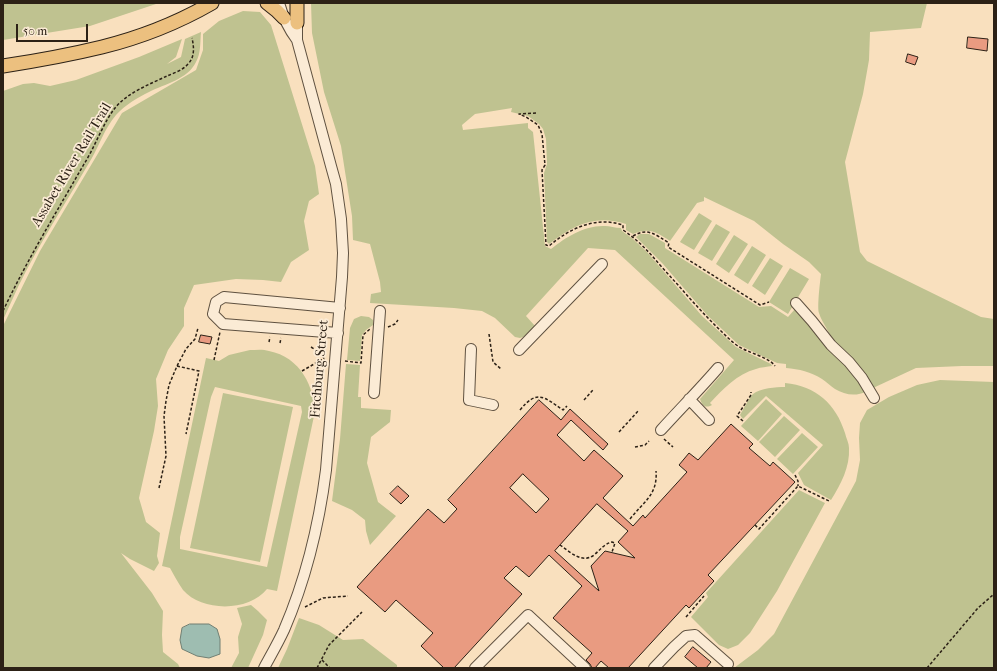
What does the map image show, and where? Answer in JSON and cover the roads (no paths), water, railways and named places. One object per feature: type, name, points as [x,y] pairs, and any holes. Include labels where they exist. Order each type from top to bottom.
[{"type":"main road","points":[[3,66],[86,51],[118,43],[155,30],[212,3]]},
{"type":"main road","points":[[267,3],[284,18]]},
{"type":"main road","points":[[297,23],[298,3]]},
{"type":"street","points":[[279,3],[291,33],[297,40]]},
{"type":"street","points":[[292,3],[297,23],[297,40]]},
{"type":"street","name":"Fitchburg Street","points":[[264,668],[281,635],[295,600],[316,528],[326,470],[340,308],[343,253],[339,201],[328,152],[297,40]]},
{"type":"street","points":[[519,350],[602,264]]},
{"type":"street","points":[[338,333],[223,324],[213,314],[216,302],[224,297],[340,308]]},
{"type":"street","points":[[796,303],[831,345],[849,362],[862,378],[874,398]]},
{"type":"street","points":[[374,393],[380,311]]},
{"type":"street","points":[[471,349],[469,400],[492,405]]},
{"type":"street","points":[[662,433],[689,399],[718,368]]},
{"type":"street","points":[[689,399],[709,420]]},
{"type":"street","points":[[475,668],[528,615],[585,668]]},
{"type":"street","points":[[654,668],[674,646],[686,636],[695,635],[728,664]]}]
